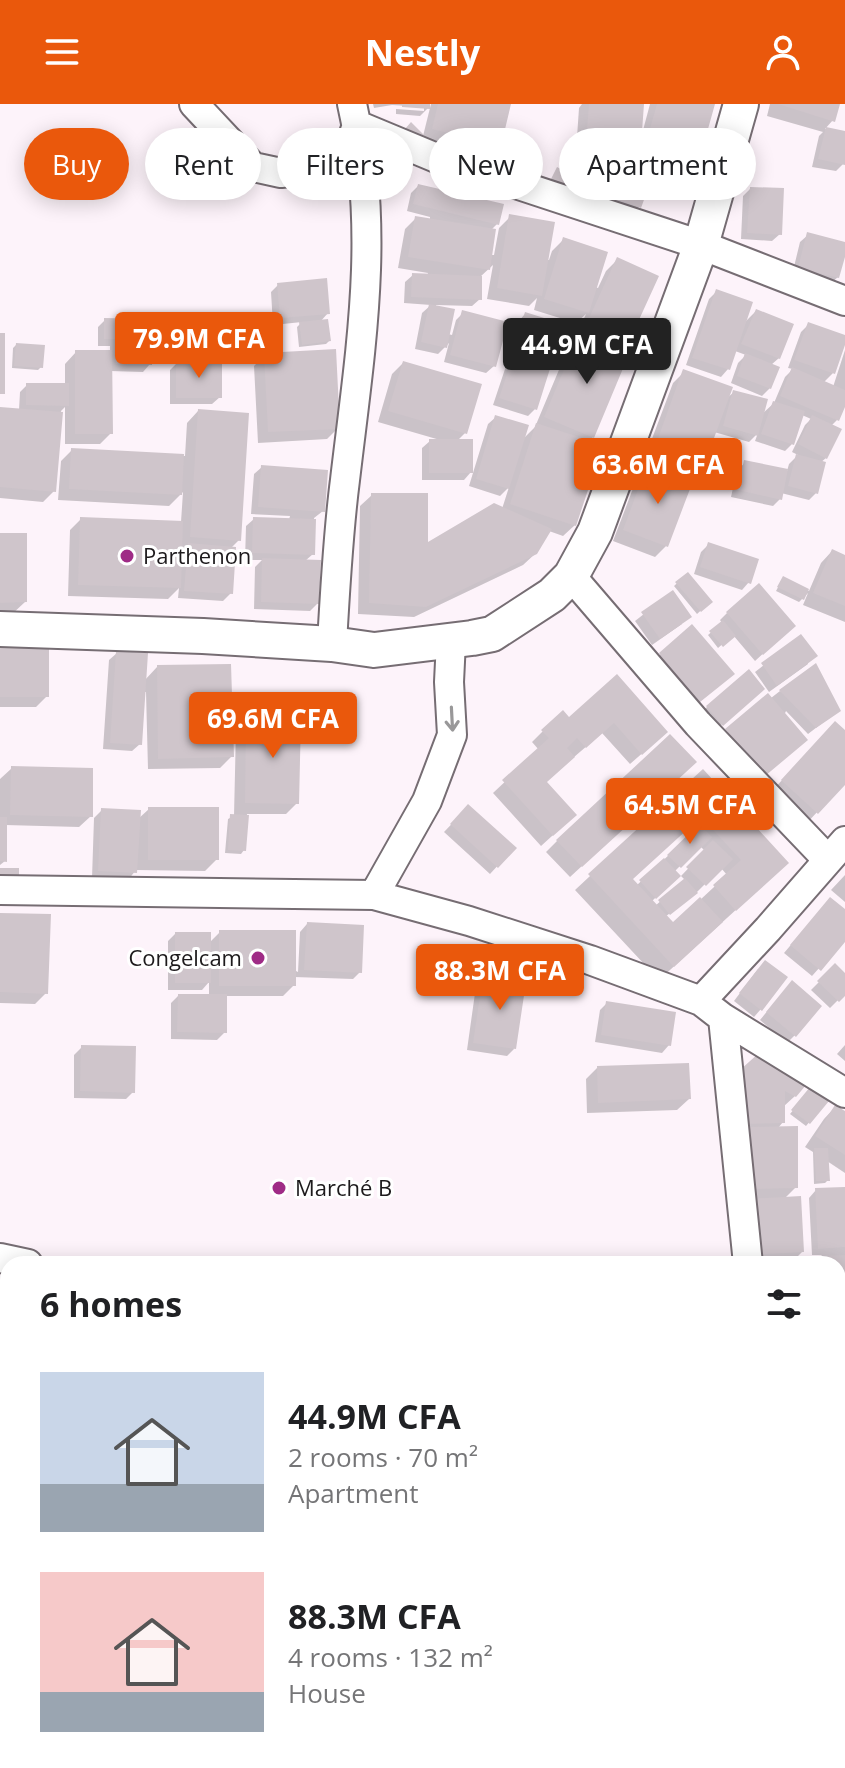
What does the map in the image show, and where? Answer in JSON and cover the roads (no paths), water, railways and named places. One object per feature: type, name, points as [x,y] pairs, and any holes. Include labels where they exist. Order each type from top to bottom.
[{"type":"street","points":[[194,104],[253,167],[281,173],[300,171],[348,151],[354,115]]},
{"type":"street","points":[[0,629],[332,644],[374,650],[492,634],[561,586],[595,532],[701,245],[741,104]]},
{"type":"street","points":[[354,115],[434,157],[701,245],[845,301]]},
{"type":"street","points":[[332,644],[341,514],[360,364],[368,268],[367,221],[354,115]]},
{"type":"street","points":[[561,586],[698,724],[836,850],[701,1001]]},
{"type":"street","points":[[374,895],[427,801],[452,735],[449,682],[451,641]]},
{"type":"street","points":[[0,890],[374,895],[469,921],[590,960],[701,1001],[723,1018],[845,1093]]},
{"type":"street","points":[[723,1018],[747,1256]]},
{"type":"place","name":"Parthenon","points":[[127,556]]},
{"type":"place","name":"Congelcam","points":[[258,958]]},
{"type":"place","name":"Marché B","points":[[279,1188]]}]
